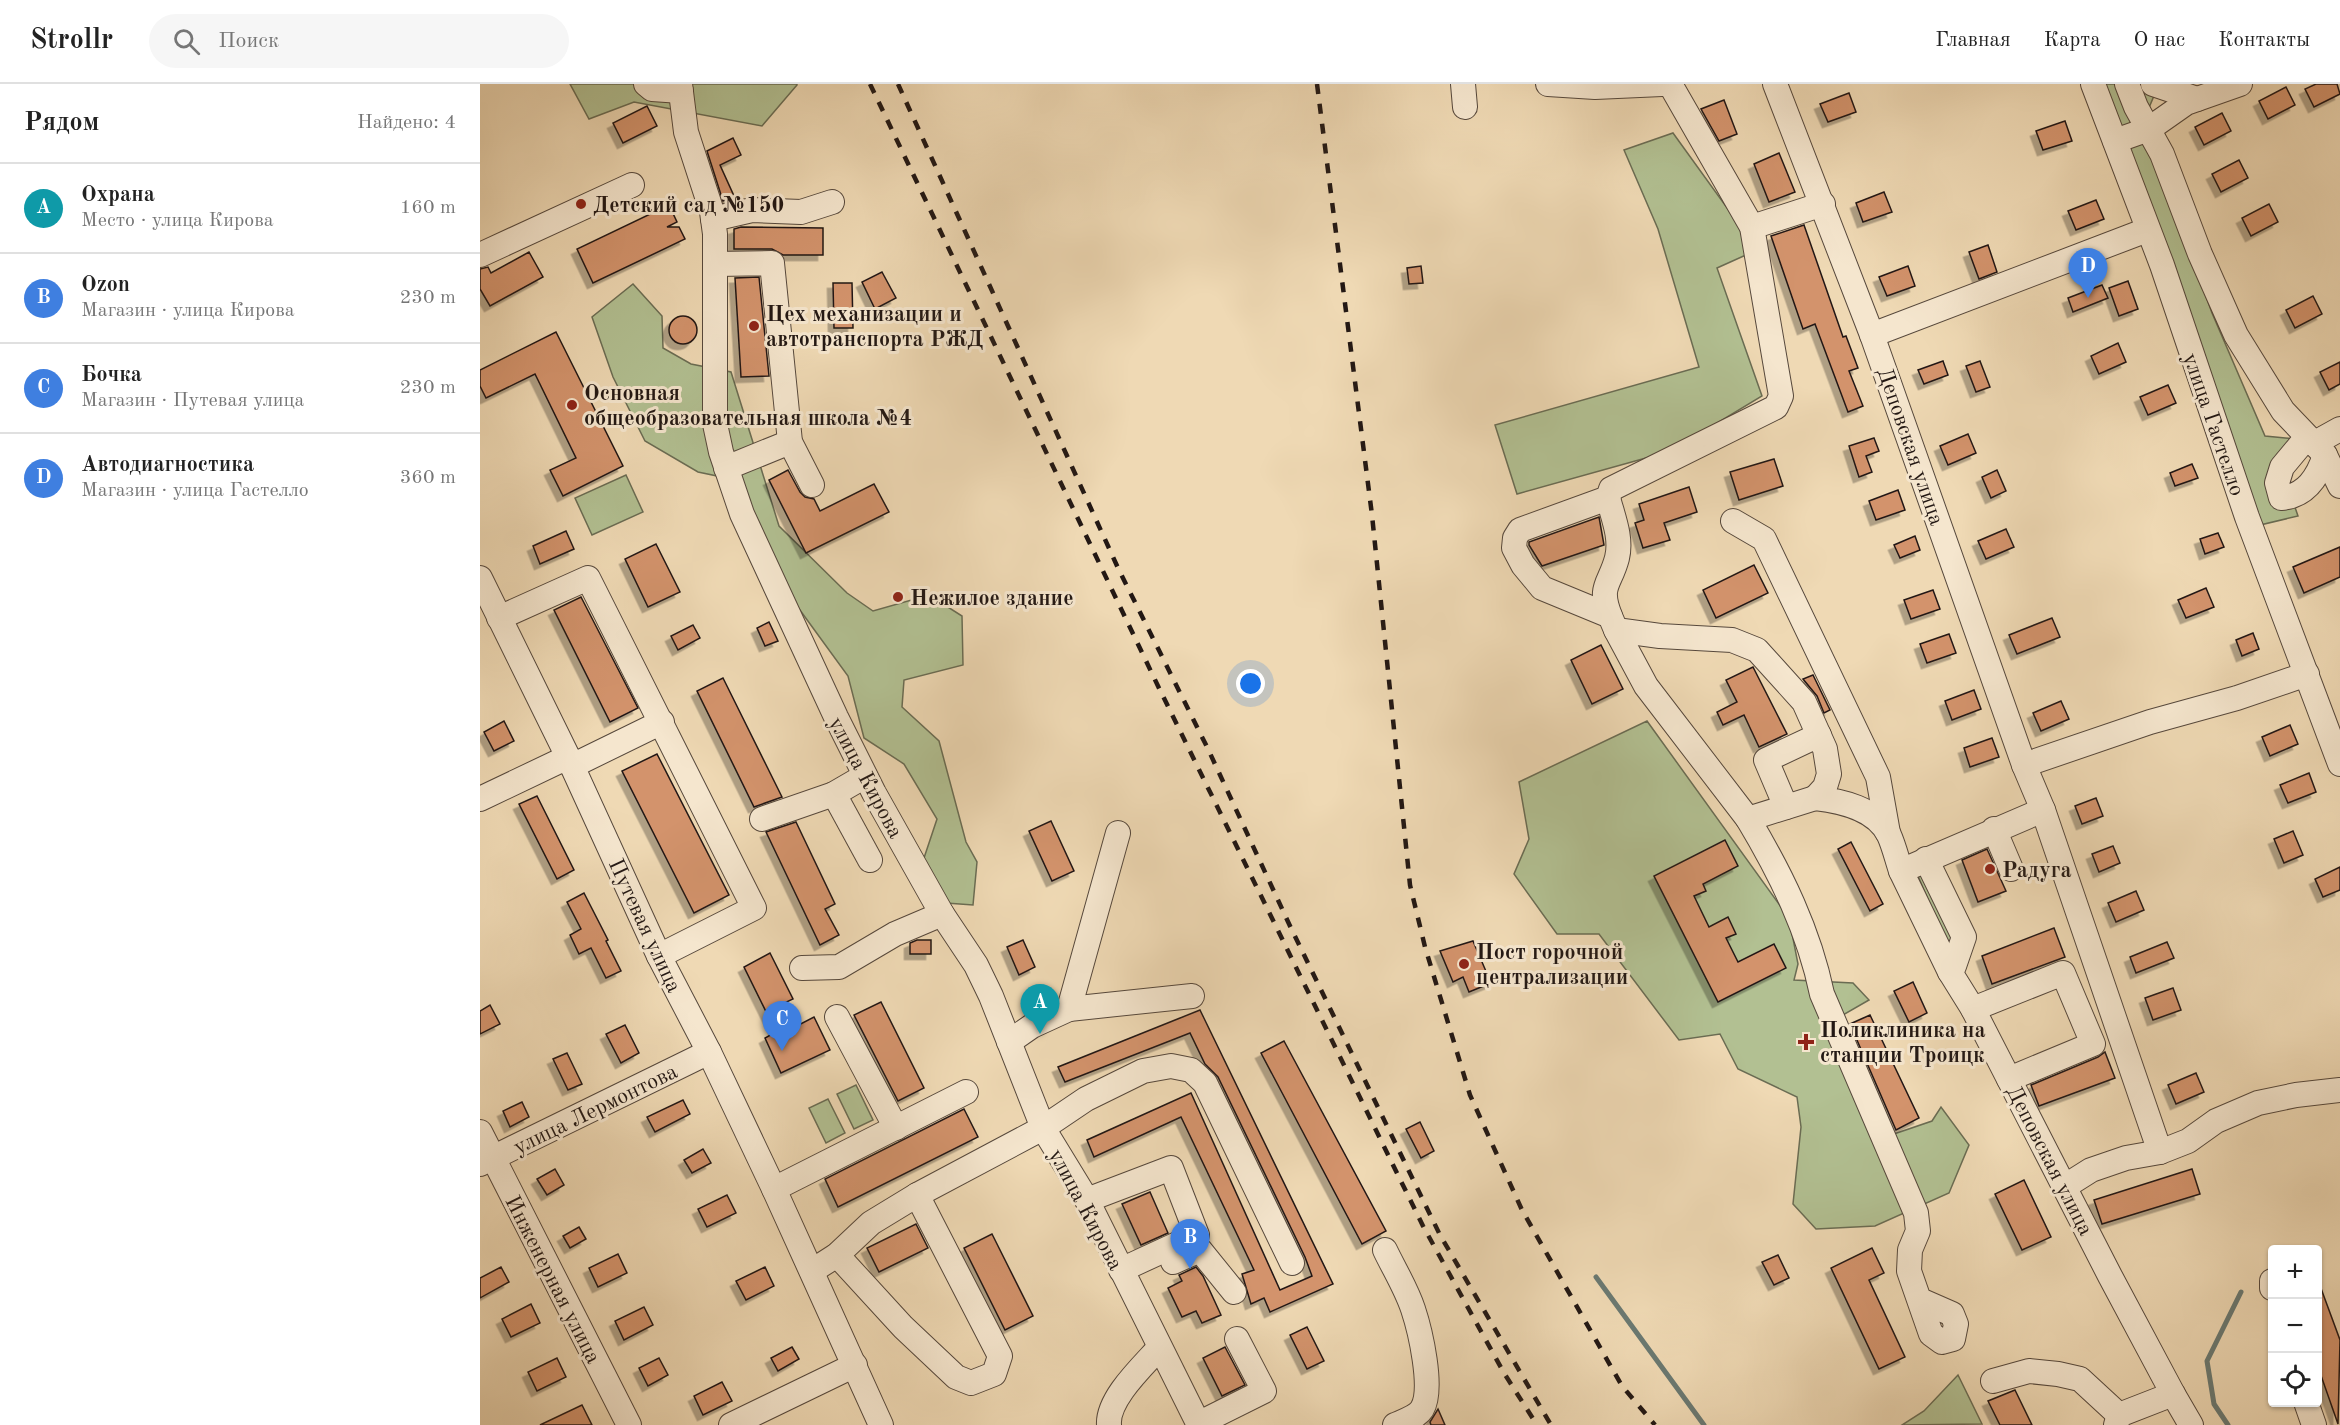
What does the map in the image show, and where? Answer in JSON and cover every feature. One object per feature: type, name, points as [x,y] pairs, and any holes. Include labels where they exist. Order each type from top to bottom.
[{"type":"street","points":[[646,84],[652,88],[681,88]]},
{"type":"street","points":[[1548,84],[1595,87],[1662,84]]},
{"type":"street","points":[[1670,84],[1752,227],[1781,396],[1776,407],[1611,489],[1608,498],[1618,540],[1617,558],[1605,586],[1604,601],[1646,686],[1748,819],[1770,856],[1803,927],[1815,958],[1822,994],[1916,1213],[1918,1232],[1910,1250],[1909,1271],[1920,1300]]},
{"type":"street","name":"Деповская улица","points":[[1775,84],[1872,335],[2024,765],[2043,810],[2160,1152]]},
{"type":"street","name":"улица Гастелло","points":[[2093,84],[2162,265],[2247,518],[2340,764]]},
{"type":"street","points":[[2127,84],[2136,107],[2162,154],[2200,254],[2236,335],[2283,411],[2315,445],[2340,486]]},
{"type":"street","points":[[2153,84],[2197,99]]},
{"type":"street","points":[[2115,141],[2149,129],[2186,104],[2240,84]]},
{"type":"street","name":"улица Кирова","points":[[681,88],[686,132],[713,219],[716,264],[716,424],[726,468],[758,550],[865,776],[942,914],[976,965],[991,996],[1043,1128],[1087,1200],[1198,1425]]},
{"type":"street","points":[[480,255],[632,185]]},
{"type":"street","points":[[713,219],[752,210],[801,212],[832,202]]},
{"type":"street","points":[[1752,227],[1823,204]]},
{"type":"street","points":[[1872,335],[2147,230]]},
{"type":"street","points":[[716,264],[772,263],[790,442],[812,485]]},
{"type":"street","points":[[2315,445],[2340,429]]},
{"type":"street","points":[[726,468],[790,442]]},
{"type":"street","points":[[1608,498],[1521,530],[1515,538],[1514,548],[1523,566],[1542,588],[1613,623],[1660,636],[1732,640],[1757,650],[1804,702],[1825,749],[1829,774],[1825,787],[1815,798]]},
{"type":"street","name":"Деповская улица","points":[[1733,521],[1764,539],[1878,777],[1888,833],[1901,871],[1950,972],[1973,1009],[2172,1394],[2191,1425]]},
{"type":"street","name":"Путевая улица","points":[[480,578],[570,762],[658,956],[709,1052],[774,1189],[881,1425]]},
{"type":"street","points":[[499,618],[588,578],[754,908],[658,956]]},
{"type":"street","points":[[2024,765],[2150,722],[2237,698],[2307,674]]},
{"type":"street","points":[[480,799],[662,722]]},
{"type":"street","points":[[1786,807],[1766,760],[1819,735]]},
{"type":"street","points":[[762,819],[834,794],[865,776]]},
{"type":"street","points":[[834,794],[870,860]]},
{"type":"street","points":[[1748,819],[1815,798],[1842,801],[1873,816],[1888,833]]},
{"type":"street","points":[[1901,871],[1994,829],[2043,810]]},
{"type":"street","points":[[1994,829],[2011,869]]},
{"type":"street","points":[[1069,1009],[1118,833]]},
{"type":"street","points":[[1926,859],[1964,938],[1950,972]]},
{"type":"street","points":[[802,968],[839,967],[895,934],[942,914]]},
{"type":"street","points":[[1973,1009],[2063,973],[2092,1044],[2009,1079]]},
{"type":"street","points":[[1009,1042],[1032,1026],[1069,1009],[1192,996]]},
{"type":"street","points":[[837,1017],[896,1128]]},
{"type":"street","name":"улица Лермонтова","points":[[486,1161],[709,1052]]},
{"type":"street","points":[[812,1271],[837,1255],[871,1223],[916,1195],[1043,1128],[1086,1099],[1143,1071],[1171,1066],[1191,1070],[1205,1083],[1292,1263]]},
{"type":"street","points":[[2064,1187],[2091,1170],[2126,1158],[2160,1152],[2188,1141],[2216,1121],[2258,1103],[2296,1095],[2340,1090]]},
{"type":"street","points":[[774,1189],[966,1092]]},
{"type":"street","name":"Инженерная улица","points":[[480,1132],[486,1161],[629,1425]]},
{"type":"street","points":[[1087,1200],[1171,1168],[1197,1235],[1124,1276]]},
{"type":"street","points":[[837,1255],[903,1327],[956,1377],[971,1383],[994,1374],[1000,1356],[916,1195]]},
{"type":"street","points":[[1124,1276],[1200,1250],[1234,1292]]},
{"type":"street","points":[[1385,1250],[1412,1308],[1422,1346],[1427,1385],[1426,1397],[1424,1406],[1408,1422]]},
{"type":"street","points":[[1198,1425],[1264,1391],[1237,1339]]},
{"type":"street","points":[[1109,1425],[1108,1416],[1125,1387],[1159,1348]]},
{"type":"street","points":[[731,1425],[855,1365]]},
{"type":"street","points":[[1993,1381],[2029,1371],[2080,1379],[2118,1420],[2172,1394]]},
{"type":"street","points":[[2308,1407],[2314,1425]]},
{"type":"green space","points":[[570,84],[797,85],[762,126],[634,102],[589,119]]},
{"type":"green space","points":[[2104,84],[2145,84],[2156,91],[2143,122],[2212,313],[2265,436],[2295,439],[2287,484],[2298,516],[2260,525]]},
{"type":"green space","points":[[1673,133],[1738,223],[1748,254],[1717,268],[1762,396],[1671,451],[1517,494],[1495,425],[1699,367],[1658,229],[1624,150]]},
{"type":"green space","points":[[633,284],[662,316],[663,348],[691,364],[731,372],[779,526],[847,593],[873,611],[929,595],[962,616],[963,665],[904,680],[902,707],[939,741],[966,842],[977,862],[973,905],[946,903],[922,864],[937,819],[904,764],[864,738],[848,676],[789,595],[736,480],[698,472],[645,441],[613,377],[592,317]]},
{"type":"green space","points":[[626,475],[643,512],[592,535],[575,498]]},
{"type":"green space","points":[[1647,721],[1789,918],[1798,964],[1794,980],[1853,983],[1869,1000],[1841,1016],[1891,1135],[1932,1121],[1941,1107],[1969,1145],[1949,1193],[1875,1226],[1816,1229],[1793,1204],[1801,1127],[1797,1097],[1738,1069],[1720,1034],[1679,1040],[1599,934],[1557,934],[1514,874],[1529,839],[1519,782]]},
{"type":"green space","points":[[1931,872],[1960,939],[1947,944],[1918,876]]},
{"type":"green space","points":[[856,1085],[873,1120],[854,1129],[837,1094]]},
{"type":"green space","points":[[828,1099],[845,1133],[826,1143],[809,1108]]},
{"type":"green space","points":[[1958,1375],[1982,1424],[1902,1425],[1924,1411]]},
{"type":"building","points":[[2316,84],[2337,84],[2340,94],[2314,107],[2305,89]]},
{"type":"building","points":[[2286,87],[2295,105],[2268,119],[2259,101]]},
{"type":"building","points":[[1849,93],[1856,112],[1828,122],[1820,104]]},
{"type":"building","points":[[1724,100],[1737,134],[1719,141],[1701,109]]},
{"type":"building","points":[[647,106],[657,126],[623,143],[613,123]]},
{"type":"building","points":[[2222,113],[2231,131],[2204,145],[2195,127]]},
{"type":"building","points":[[2065,121],[2072,141],[2043,150],[2036,131]]},
{"type":"building","points":[[733,138],[741,155],[720,165],[734,196],[723,201],[707,151]]},
{"type":"building","points":[[1779,153],[1795,192],[1769,202],[1754,164]]},
{"type":"building","points":[[2239,160],[2248,178],[2221,192],[2212,174]]},
{"type":"building","points":[[1884,192],[1892,212],[1863,222],[1856,203]]},
{"type":"building","points":[[2096,200],[2104,219],[2076,230],[2068,211]]},
{"type":"building","points":[[2269,204],[2278,222],[2251,236],[2242,218]]},
{"type":"building","points":[[669,205],[677,222],[667,227],[679,227],[685,239],[593,283],[577,249]]},
{"type":"building","points":[[1804,225],[1843,337],[1846,336],[1858,368],[1849,371],[1863,406],[1848,412],[1815,324],[1803,329],[1771,236]]},
{"type":"building","points":[[741,227],[823,228],[823,255],[783,255],[772,249],[734,249],[734,229]]},
{"type":"building","points":[[1988,245],[1997,272],[1979,279],[1969,252]]},
{"type":"building","points":[[529,252],[543,277],[490,306],[480,289],[480,269],[488,267],[491,273]]},
{"type":"building","points":[[1421,266],[1423,283],[1409,284],[1407,268]]},
{"type":"building","points":[[1908,266],[1915,286],[1887,296],[1879,277]]},
{"type":"building","points":[[882,272],[896,298],[875,309],[862,282]]},
{"type":"building","name":"Цех механизации и автотранспорта РЖД","points":[[759,277],[769,376],[741,377],[735,278]]},
{"type":"building","points":[[2128,281],[2138,309],[2119,316],[2109,288]]},
{"type":"building","points":[[833,283],[852,283],[853,328],[834,328]]},
{"type":"building","points":[[2102,285],[2108,298],[2073,312],[2068,298]]},
{"type":"building","points":[[2313,296],[2322,314],[2295,328],[2286,310]]},
{"type":"building","points":[[683,316],[693,320],[697,330],[693,340],[683,344],[673,340],[669,330],[673,320]]},
{"type":"building","points":[[556,332],[623,466],[563,496],[550,470],[576,458],[535,374],[486,398],[480,386],[480,370]]},
{"type":"building","points":[[2118,343],[2126,362],[2099,374],[2091,356]]},
{"type":"building","points":[[1943,361],[1948,375],[1924,384],[1918,370]]},
{"type":"building","points":[[1980,361],[1990,387],[1976,392],[1966,366]]},
{"type":"building","points":[[2340,362],[2340,384],[2329,390],[2320,372]]},
{"type":"building","points":[[2168,385],[2176,403],[2148,415],[2140,397]]},
{"type":"building","points":[[1968,434],[1976,453],[1948,465],[1940,446]]},
{"type":"building","points":[[1874,438],[1879,451],[1866,456],[1872,472],[1859,477],[1849,446]]},
{"type":"building","points":[[1774,459],[1783,486],[1739,500],[1730,472]]},
{"type":"building","points":[[2192,464],[2198,478],[2175,486],[2170,473]]},
{"type":"building","points":[[788,470],[800,492],[805,497],[814,499],[820,511],[874,484],[889,512],[806,553],[769,480]]},
{"type":"building","points":[[1997,470],[2006,491],[1991,498],[1982,477]]},
{"type":"building","points":[[1689,487],[1697,512],[1664,523],[1670,540],[1643,548],[1635,523],[1644,520],[1639,504]]},
{"type":"building","points":[[1898,490],[1905,510],[1876,520],[1869,501]]},
{"type":"building","points":[[1599,517],[1604,545],[1542,566],[1529,545],[1529,542]]},
{"type":"building","points":[[2006,529],[2014,547],[1986,559],[1978,541]]},
{"type":"building","points":[[566,531],[574,549],[540,564],[533,546]]},
{"type":"building","points":[[2218,533],[2224,547],[2205,554],[2200,539]]},
{"type":"building","points":[[1915,536],[1920,550],[1900,558],[1894,545]]},
{"type":"building","points":[[656,544],[680,592],[648,607],[625,559]]},
{"type":"building","points":[[2340,547],[2340,577],[2304,593],[2293,567]]},
{"type":"building","points":[[1754,565],[1768,593],[1716,618],[1703,590]]},
{"type":"building","points":[[2206,588],[2214,607],[2186,618],[2178,600]]},
{"type":"building","points":[[1933,590],[1940,609],[1911,619],[1904,600]]},
{"type":"building","points":[[581,597],[638,708],[610,722],[554,610]]},
{"type":"building","points":[[2052,618],[2060,637],[2017,654],[2009,635]]},
{"type":"building","points":[[769,622],[778,641],[765,646],[757,628]]},
{"type":"building","points":[[693,625],[700,638],[678,650],[671,636]]},
{"type":"building","points":[[2253,633],[2259,649],[2242,656],[2236,640]]},
{"type":"building","points":[[1949,634],[1956,653],[1927,663],[1920,644]]},
{"type":"building","points":[[1601,645],[1623,689],[1592,704],[1571,660]]},
{"type":"building","points":[[1753,667],[1787,734],[1759,747],[1744,715],[1723,725],[1717,712],[1737,702],[1726,680]]},
{"type":"building","points":[[1813,675],[1830,710],[1824,713],[1817,696],[1803,679]]},
{"type":"building","points":[[723,678],[782,797],[754,807],[697,691]]},
{"type":"building","points":[[1974,690],[1981,709],[1952,720],[1945,701]]},
{"type":"building","points":[[2061,701],[2069,719],[2041,731],[2033,713]]},
{"type":"building","points":[[504,721],[514,741],[494,751],[484,732]]},
{"type":"building","points":[[2290,725],[2298,744],[2270,756],[2262,737]]},
{"type":"building","points":[[1992,738],[1999,757],[1970,767],[1964,748]]},
{"type":"building","points":[[657,754],[729,895],[694,913],[622,771]]},
{"type":"building","points":[[2309,773],[2316,792],[2288,803],[2280,785]]},
{"type":"building","points":[[537,796],[574,870],[557,879],[519,804]]},
{"type":"building","points":[[2096,798],[2103,816],[2082,824],[2075,806]]},
{"type":"building","points":[[1051,821],[1074,871],[1052,881],[1029,831]]},
{"type":"building","points":[[796,822],[835,904],[825,909],[839,935],[820,945],[766,832]]},
{"type":"building","points":[[2293,831],[2303,855],[2284,863],[2274,839]]},
{"type":"building","points":[[1725,840],[1738,866],[1703,884],[1706,891],[1694,896],[1709,927],[1728,917],[1736,934],[1726,938],[1738,962],[1774,944],[1786,968],[1718,1002],[1654,876]]},
{"type":"building","points":[[1851,842],[1883,904],[1870,911],[1838,849]]},
{"type":"building","points":[[2113,846],[2120,863],[2099,872],[2092,854]]},
{"type":"building","points":[[1987,849],[2006,891],[1978,902],[1962,860]]},
{"type":"building","points":[[2340,867],[2340,890],[2323,897],[2315,879]]},
{"type":"building","points":[[2136,891],[2144,910],[2116,922],[2108,903]]},
{"type":"building","points":[[584,893],[621,971],[606,978],[591,948],[579,954],[570,935],[581,929],[567,902]]},
{"type":"building","points":[[2054,928],[2065,957],[1992,984],[1982,956]]},
{"type":"building","points":[[917,940],[931,940],[931,954],[910,954],[910,943]]},
{"type":"building","points":[[1023,940],[1035,967],[1019,975],[1007,947]]},
{"type":"building","name":"Пост горочной централизации","points":[[1473,941],[1491,983],[1469,992],[1463,977],[1453,982],[1440,951]]},
{"type":"building","points":[[2167,942],[2174,958],[2136,973],[2130,957]]},
{"type":"building","points":[[770,953],[793,999],[780,1005],[791,1029],[814,1017],[830,1050],[781,1073],[765,1038],[776,1032],[744,967]]},
{"type":"building","points":[[1913,982],[1927,1013],[1909,1022],[1894,991]]},
{"type":"building","points":[[2173,988],[2181,1010],[2153,1020],[2145,998]]},
{"type":"building","points":[[881,1002],[924,1088],[898,1101],[854,1015]]},
{"type":"building","points":[[490,1005],[500,1024],[480,1034],[480,1011]]},
{"type":"building","points":[[1200,1010],[1333,1284],[1270,1312],[1264,1298],[1251,1304],[1242,1274],[1254,1270],[1181,1117],[1094,1157],[1087,1140],[1191,1093],[1280,1290],[1312,1276],[1218,1077],[1205,1064],[1190,1033],[1065,1082],[1058,1067]]},
{"type":"building","points":[[1870,1015],[1919,1118],[1896,1130],[1850,1024]]},
{"type":"building","points":[[625,1025],[639,1053],[621,1063],[606,1034]]},
{"type":"building","points":[[1284,1041],[1386,1231],[1362,1244],[1261,1053]]},
{"type":"building","points":[[2105,1052],[2115,1078],[2039,1106],[2031,1085]]},
{"type":"building","points":[[567,1053],[582,1084],[568,1090],[553,1059]]},
{"type":"building","points":[[2196,1073],[2204,1092],[2176,1104],[2168,1085]]},
{"type":"building","points":[[683,1100],[690,1114],[655,1132],[647,1117]]},
{"type":"building","points":[[522,1102],[529,1117],[510,1127],[503,1111]]},
{"type":"building","points":[[964,1109],[978,1137],[838,1207],[825,1179]]},
{"type":"building","points":[[1420,1122],[1434,1151],[1421,1158],[1406,1129]]},
{"type":"building","points":[[703,1149],[711,1163],[692,1173],[684,1160]]},
{"type":"building","points":[[555,1169],[564,1185],[547,1195],[537,1179]]},
{"type":"building","points":[[2192,1169],[2200,1194],[2102,1224],[2094,1200]]},
{"type":"building","points":[[2024,1180],[2051,1237],[2022,1250],[1995,1194]]},
{"type":"building","points":[[1150,1192],[1168,1233],[1141,1245],[1122,1204]]},
{"type":"building","points":[[727,1195],[736,1213],[707,1227],[698,1209]]},
{"type":"building","points":[[916,1224],[928,1248],[879,1272],[867,1248]]},
{"type":"building","points":[[579,1227],[586,1239],[570,1248],[563,1236]]},
{"type":"building","points":[[992,1234],[1033,1316],[1005,1330],[964,1248]]},
{"type":"building","points":[[1872,1248],[1884,1273],[1869,1280],[1905,1357],[1879,1369],[1831,1268]]},
{"type":"building","points":[[618,1254],[627,1273],[598,1287],[589,1268]]},
{"type":"building","points":[[1778,1255],[1789,1278],[1774,1285],[1762,1262]]},
{"type":"building","points":[[501,1267],[509,1282],[480,1298],[480,1278]]},
{"type":"building","points":[[765,1267],[774,1286],[746,1300],[736,1281]]},
{"type":"building","points":[[1196,1267],[1203,1276],[1221,1315],[1202,1323],[1196,1311],[1182,1317],[1168,1288],[1182,1281],[1179,1275]]},
{"type":"building","points":[[2322,1291],[2340,1340],[2338,1424],[2322,1378]]},
{"type":"building","points":[[531,1304],[540,1323],[511,1337],[502,1319]]},
{"type":"building","points":[[644,1307],[653,1325],[624,1340],[615,1321]]},
{"type":"building","points":[[1307,1327],[1324,1361],[1307,1369],[1290,1335]]},
{"type":"building","points":[[792,1347],[799,1359],[778,1371],[771,1358]]},
{"type":"building","points":[[1225,1347],[1245,1385],[1222,1396],[1203,1358]]},
{"type":"building","points":[[557,1358],[566,1377],[537,1391],[528,1372]]},
{"type":"building","points":[[659,1358],[668,1375],[648,1386],[639,1368]]},
{"type":"building","points":[[722,1382],[732,1401],[703,1415],[694,1396]]},
{"type":"building","points":[[2015,1390],[2032,1425],[2000,1425],[1988,1401]]},
{"type":"building","points":[[582,1405],[592,1425],[540,1425]]},
{"type":"building","points":[[1438,1409],[1445,1425],[1431,1425],[1430,1422]]},
{"type":"waterway","points":[[1596,1277],[1704,1425]]},
{"type":"waterway","points":[[2228,1425],[2214,1404],[2207,1361],[2241,1292]]},
{"type":"railway","points":[[870,84],[1158,686],[1423,1226],[1504,1373],[1537,1425]]},
{"type":"railway","points":[[898,84],[1118,568],[1208,749],[1290,926],[1440,1235],[1551,1425]]},
{"type":"railway","points":[[1317,84],[1372,515],[1410,885],[1425,947],[1470,1095],[1522,1210],[1622,1386],[1655,1425]]},
{"type":"place","name":"Детский сад №150","points":[[581,204]]},
{"type":"place","name":"Автодиагностика","points":[[2088,298]]},
{"type":"place","name":"Цех механизации и автотранспорта РЖД","points":[[754,326]]},
{"type":"place","name":"Основная общеобразовательная школа №4","points":[[572,405]]},
{"type":"place","name":"Нежилое здание","points":[[898,597]]},
{"type":"place","name":"Радуга","points":[[1990,869]]},
{"type":"place","name":"Пост горочной централизации","points":[[1464,964]]},
{"type":"place","name":"Охрана","points":[[1040,1034]]},
{"type":"place","name":"Поликлиника на станции Троицк","points":[[1806,1042]]},
{"type":"place","name":"Бочка","points":[[782,1051]]},
{"type":"place","name":"Ozon","points":[[1190,1269]]}]
